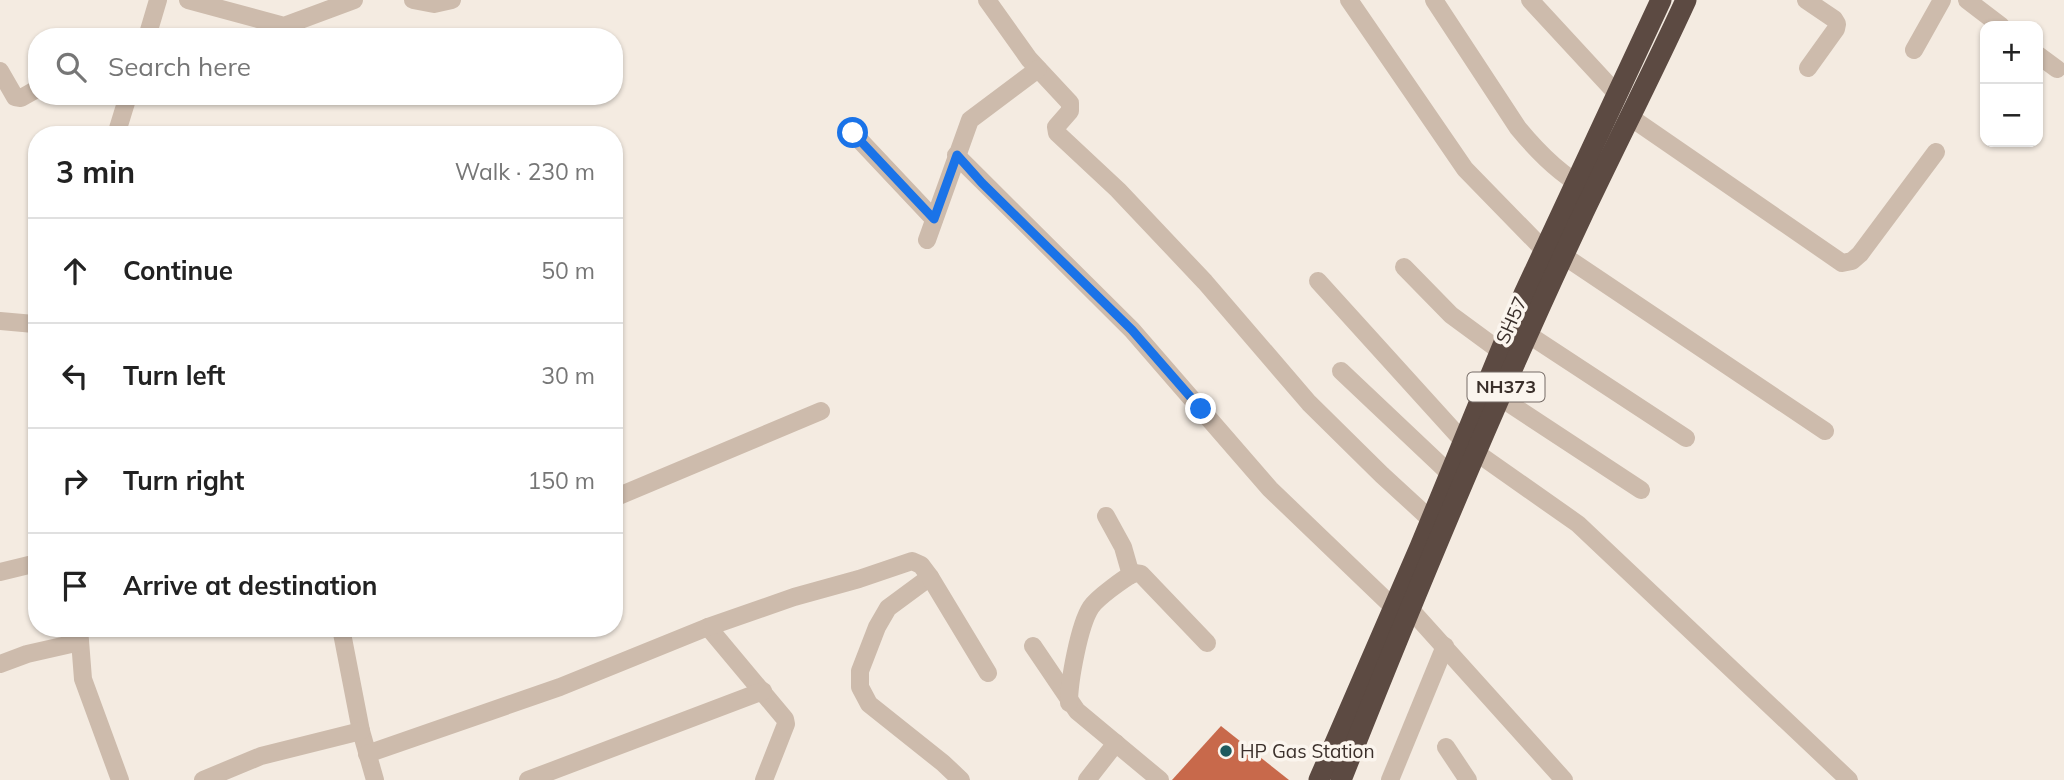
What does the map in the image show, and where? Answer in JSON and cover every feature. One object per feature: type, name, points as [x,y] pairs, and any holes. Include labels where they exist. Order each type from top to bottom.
[{"type":"highway","name":"NH373","points":[[1585,188],[1616,93],[1661,0]]},
{"type":"highway","name":"NH373","points":[[1319,780],[1402,609],[1430,519],[1450,474],[1470,447],[1500,351],[1554,253],[1585,188],[1630,117],[1686,0]]},
{"type":"highway","name":"SH57","points":[[1341,780],[1389,658],[1402,609],[1470,447],[1501,398],[1529,335],[1554,253]]},
{"type":"street","points":[[150,28],[158,0]]},
{"type":"street","points":[[188,0],[285,26],[354,0]]},
{"type":"street","points":[[414,0],[434,4],[452,0]]},
{"type":"street","points":[[987,0],[1038,69],[1071,107],[1056,127],[1057,133],[1118,190],[1205,282],[1310,403],[1430,519]]},
{"type":"street","points":[[1349,0],[1465,169],[1554,253],[1825,431]]},
{"type":"street","points":[[1434,0],[1518,128],[1533,146],[1585,188]]},
{"type":"street","points":[[1530,0],[1616,93]]},
{"type":"street","points":[[1806,0],[1834,19],[1837,24],[1808,68]]},
{"type":"street","points":[[1914,50],[1942,0]]},
{"type":"street","points":[[1967,0],[1994,21]]},
{"type":"street","points":[[2043,59],[2057,69]]},
{"type":"street","points":[[927,240],[970,120],[1038,69]]},
{"type":"street","points":[[0,71],[15,97],[22,98],[28,94]]},
{"type":"street","points":[[118,126],[122,105]]},
{"type":"street","points":[[1630,117],[1842,262],[1852,261],[1860,254],[1936,152]]},
{"type":"street","points":[[853,133],[934,219]]},
{"type":"street","points":[[957,155],[982,183],[1132,330],[1270,489],[1445,646],[1564,780]]},
{"type":"street","points":[[1404,267],[1451,315],[1500,351]]},
{"type":"street","points":[[1318,281],[1470,447],[1578,524],[1849,780]]},
{"type":"street","points":[[0,321],[28,323]]},
{"type":"street","points":[[1529,335],[1686,438]]},
{"type":"street","points":[[1341,371],[1450,474]]},
{"type":"street","points":[[1501,398],[1641,490]]},
{"type":"street","points":[[623,494],[821,411]]},
{"type":"street","points":[[1106,516],[1124,547],[1131,575]]},
{"type":"street","points":[[367,754],[560,687],[708,627],[912,561],[921,565],[930,577],[988,673]]},
{"type":"street","points":[[0,572],[28,565]]},
{"type":"street","points":[[1069,703],[1080,637],[1091,607],[1131,575],[1141,575],[1207,643]]},
{"type":"street","points":[[930,577],[888,608],[877,627],[860,671],[860,687],[869,704],[961,780]]},
{"type":"street","points":[[708,627],[782,714],[786,724],[769,778]]},
{"type":"street","points":[[0,664],[74,637]]},
{"type":"street","points":[[80,637],[83,679],[121,780]]},
{"type":"street","points":[[343,637],[361,731],[375,780]]},
{"type":"street","points":[[1033,646],[1069,703],[1160,780]]},
{"type":"street","points":[[1390,780],[1445,646]]},
{"type":"street","points":[[528,780],[762,691]]},
{"type":"street","points":[[203,780],[261,756],[361,731]]},
{"type":"street","points":[[1087,780],[1116,743]]},
{"type":"street","points":[[1446,747],[1468,780]]},
{"type":"building","name":"HP Gas Station","points":[[1221,726],[1289,780],[1172,780]]},
{"type":"place","name":"HP Gas Station","points":[[1226,751]]},
{"type":"route","points":[[853,133],[934,219],[957,155],[982,183],[1132,330],[1201,409]]}]
